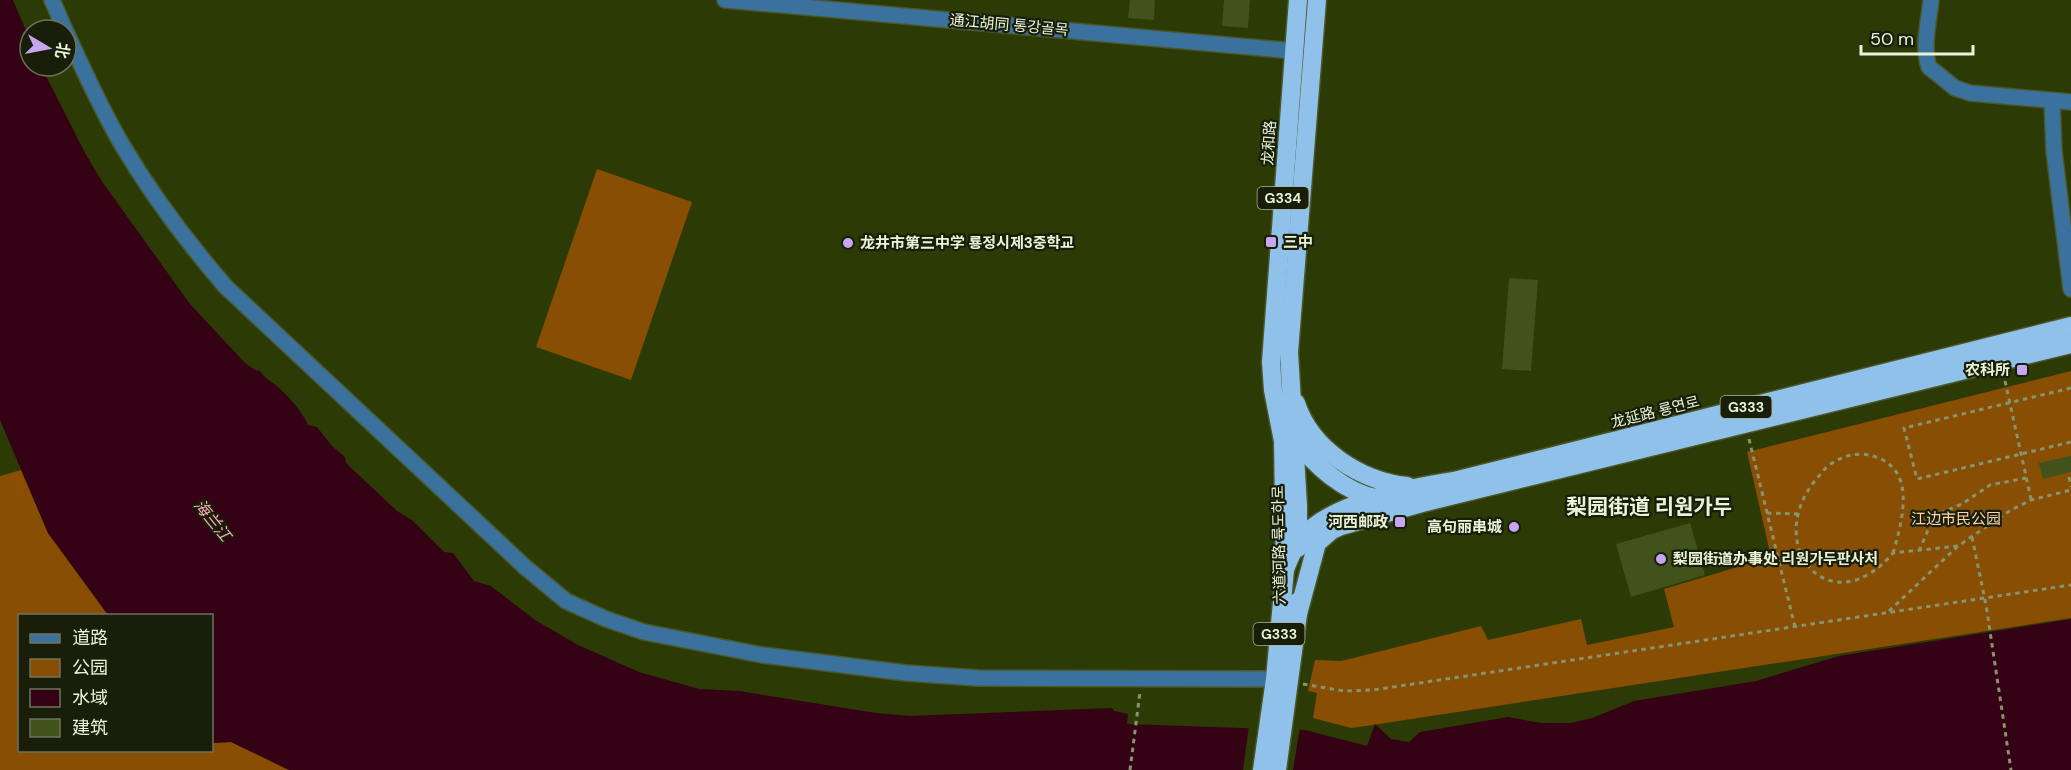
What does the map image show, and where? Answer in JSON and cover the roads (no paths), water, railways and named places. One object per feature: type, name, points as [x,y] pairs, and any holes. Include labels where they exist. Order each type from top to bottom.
[{"type":"highway","name":"龙和路","points":[[1283,393],[1271,362],[1272,325],[1298,0]]},
{"type":"highway","name":"G334","points":[[1283,393],[1289,352],[1317,0]]},
{"type":"highway","name":"龙延路 룡연로","points":[[1283,393],[1295,439],[1324,471],[1350,488],[1373,498],[1404,503],[1454,481],[2071,326]]},
{"type":"highway","name":"龙延路 룡연로","points":[[1298,614],[1305,595],[1314,551],[1323,537],[1341,526],[1422,495],[1745,424],[2071,344]]},
{"type":"highway","name":"龙延路 룡연로","points":[[1283,393],[1321,443],[1342,462],[1367,476],[1422,495]]},
{"type":"highway","name":"六道河路 륙도하로","points":[[1277,770],[1285,569],[1283,393]]},
{"type":"highway","name":"六道河路 륙도하로","points":[[1282,681],[1298,614],[1295,594],[1299,542],[1295,439]]},
{"type":"highway","points":[[1285,569],[1299,542],[1320,522],[1373,498]]},
{"type":"highway","name":"六道河路 륙도하로","points":[[1262,770],[1280,700]]},
{"type":"street","points":[[52,0],[60,18]]},
{"type":"street","name":"通江胡同 통강골목","points":[[725,0],[1294,51]]},
{"type":"street","points":[[1931,0],[1927,50],[1929,67],[1956,88],[1970,93],[2071,102]]},
{"type":"street","points":[[78,55],[121,143],[164,208],[226,287],[525,567],[566,601],[606,619],[644,632],[762,655],[906,673],[978,678],[1282,681]]},
{"type":"street","points":[[2052,101],[2054,151],[2071,289]]},
{"type":"water","name":"海兰江","points":[[0,0],[13,0],[21,18],[18,18],[18,78],[47,78],[103,183],[190,304],[245,363],[260,371],[283,391],[308,425],[317,427],[332,446],[345,457],[346,463],[397,511],[412,520],[444,552],[453,553],[474,581],[491,586],[535,620],[578,645],[639,672],[699,689],[739,691],[876,713],[909,716],[1112,708],[1114,711],[1128,714],[1127,724],[1305,730],[1367,746],[1375,724],[1391,739],[1409,742],[1420,732],[1508,717],[1541,723],[1571,723],[1592,718],[1634,701],[1756,681],[1839,656],[2071,619],[2071,770],[289,770],[231,742],[213,743],[213,614],[107,614],[48,533],[0,420]]},
{"type":"place","name":"三中","points":[[1271,242]]},
{"type":"place","name":"龙井市第三中学 룡정시제3중학교","points":[[848,243]]},
{"type":"place","name":"农科所","points":[[2022,370]]},
{"type":"place","name":"河西邮政","points":[[1400,522]]},
{"type":"place","name":"高句丽串城","points":[[1514,527]]},
{"type":"place","name":"梨园街道办事处 리원가두판사처","points":[[1661,559]]},
{"type":"district","name":"梨园街道 리원가두","points":[[1649,507]]},
{"type":"park label","name":"江边市民公园","points":[[1956,519]]}]
